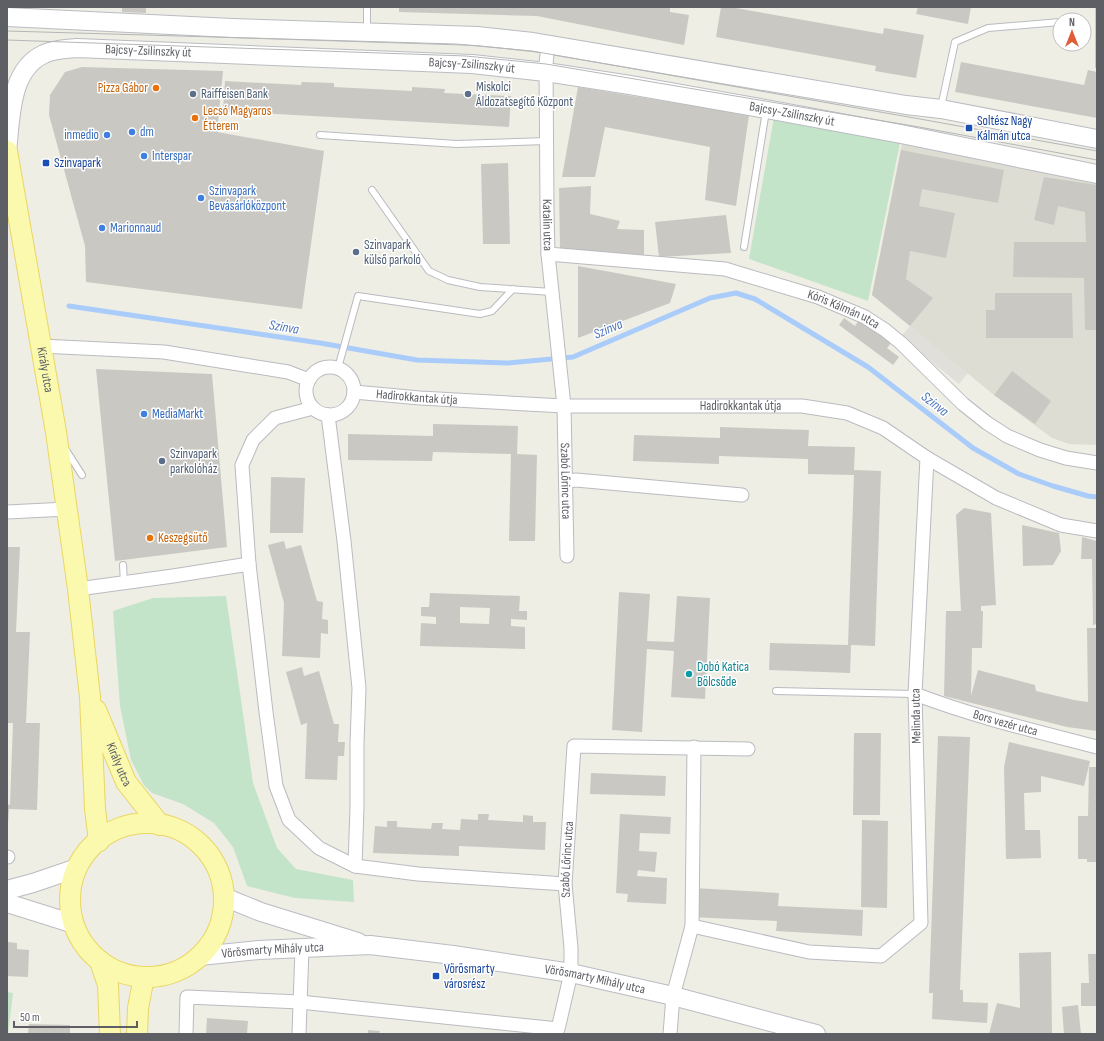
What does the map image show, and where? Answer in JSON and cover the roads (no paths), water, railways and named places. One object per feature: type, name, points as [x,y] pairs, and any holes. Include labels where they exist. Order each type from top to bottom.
[{"type":"main road","name":"Király utca","points":[[7,151],[56,432],[78,589],[90,697],[95,809],[99,840]]},
{"type":"main road","name":"Király utca","points":[[90,697],[126,782],[160,825]]},
{"type":"main road","points":[[147,823],[160,825],[176,829],[192,838],[205,850],[215,864],[221,880],[224,897],[218,930],[210,944],[200,956],[183,968],[164,975],[144,977],[121,973],[100,961],[89,951],[80,938],[70,910],[72,881],[77,868],[90,848],[110,833],[121,827],[147,823]]},
{"type":"main road","points":[[100,961],[108,985],[110,1034]]},
{"type":"main road","points":[[137,1034],[138,1008],[144,977]]},
{"type":"street","name":"Bajcsy-Zsilinszky út","points":[[7,17],[232,28],[477,36],[548,44],[906,105],[941,109],[1097,139]]},
{"type":"street","name":"Katalin utca","points":[[548,44],[546,72],[548,254],[564,406]]},
{"type":"street","name":"Bajcsy-Zsilinszky út","points":[[7,151],[12,104],[23,72],[30,63],[44,54],[59,49],[77,48],[472,64],[546,72],[766,109],[1097,174]]},
{"type":"street","name":"Kóris Kálmán utca","points":[[548,254],[725,269],[818,297],[865,317],[885,330],[901,343],[963,404],[987,423],[1007,436],[1040,450],[1066,458],[1097,463]]},
{"type":"street","points":[[41,346],[164,352],[288,372],[309,380]]},
{"type":"street","points":[[326,368],[338,368],[347,374],[351,380],[354,392],[352,402],[347,408],[338,414],[328,415],[320,413],[308,402],[307,394],[309,380],[319,370],[326,368]]},
{"type":"street","name":"Hadirokkantak útja","points":[[354,392],[420,398],[564,406],[802,406],[847,413],[883,428],[927,458],[996,498],[1061,525],[1097,531]]},
{"type":"street","name":"Szabó Lőrinc utca","points":[[564,406],[567,556]]},
{"type":"street","points":[[313,408],[275,418],[253,440],[242,465],[249,564],[266,712],[276,786],[289,820],[319,848],[355,866],[418,874],[565,884]]},
{"type":"street","points":[[328,415],[344,541],[359,688],[356,743],[357,807],[355,866]]},
{"type":"street","name":"Melinda utca","points":[[692,926],[809,952],[881,956],[921,923],[915,694],[927,458]]},
{"type":"street","points":[[566,481],[576,480],[742,495]]},
{"type":"street","points":[[7,512],[67,509]]},
{"type":"street","points":[[78,589],[249,564]]},
{"type":"street","name":"Bors vezér utca","points":[[915,694],[953,708],[1097,747]]},
{"type":"street","name":"Szabó Lőrinc utca","points":[[300,1002],[558,1029],[571,973],[571,948],[565,884],[574,746],[694,748]]},
{"type":"street","points":[[670,1034],[673,996],[692,926],[694,748],[748,749]]},
{"type":"street","points":[[7,890],[77,868]]},
{"type":"street","name":"Vörösmarty Mihály utca","points":[[224,897],[261,912],[370,945]]},
{"type":"street","points":[[7,903],[74,924]]},
{"type":"street","name":"Vörösmarty Mihály utca","points":[[200,956],[258,950],[370,945],[452,955],[571,973],[673,996],[816,1034]]},
{"type":"street","points":[[299,1034],[302,948]]},
{"type":"street","points":[[186,1034],[187,997],[300,1002]]},
{"type":"lane","points":[[367,7],[367,32]]},
{"type":"lane","points":[[941,109],[955,42],[988,28],[1052,23]]},
{"type":"lane","points":[[744,246],[766,109]]},
{"type":"lane","points":[[320,134],[458,144],[547,141]]},
{"type":"lane","points":[[372,190],[429,271],[448,280],[480,287],[552,292]]},
{"type":"lane","points":[[338,368],[358,296],[480,314],[492,311],[513,289]]},
{"type":"lane","points":[[56,432],[82,475]]},
{"type":"lane","points":[[123,565],[124,583]]},
{"type":"lane","points":[[776,691],[915,694]]},
{"type":"waterway","name":"Szinva","points":[[69,306],[320,343],[417,360],[507,363],[573,357],[710,298],[736,293],[755,299],[868,367],[973,448],[1019,474],[1053,486],[1088,496],[1097,497]]},
{"type":"tram line","points":[[7,31],[456,44],[532,51],[1097,151]]},
{"type":"tram line","points":[[7,40],[466,56],[546,64],[919,127],[1097,160]]},
{"type":"place","name":"Pizza Gábor","points":[[156,88]]},
{"type":"place","name":"Raiffeisen Bank","points":[[193,94]]},
{"type":"place","name":"Miskolci Áldozatsegítő Központ","points":[[468,94]]},
{"type":"place","name":"Lecsó Magyaros Étterem","points":[[195,118]]},
{"type":"place","name":"Soltész Nagy Kálmán utca","points":[[969,128]]},
{"type":"place","name":"dm","points":[[132,132]]},
{"type":"place","name":"inmedio","points":[[107,135]]},
{"type":"place","name":"Interspar","points":[[144,156]]},
{"type":"place","name":"Szinvapark","points":[[46,163]]},
{"type":"place","name":"Szinvapark Bevásárlóközpont","points":[[201,198]]},
{"type":"place","name":"Marionnaud","points":[[102,228]]},
{"type":"place","name":"Szinvapark külső parkoló","points":[[356,252]]},
{"type":"place","name":"MediaMarkt","points":[[144,414]]},
{"type":"place","name":"Szinvapark parkolóház","points":[[162,461]]},
{"type":"place","name":"Keszegsütő","points":[[150,538]]},
{"type":"place","name":"Dobó Katica Bölcsőde","points":[[689,674]]},
{"type":"place","name":"Vörösmarty városrész","points":[[436,976]]}]
